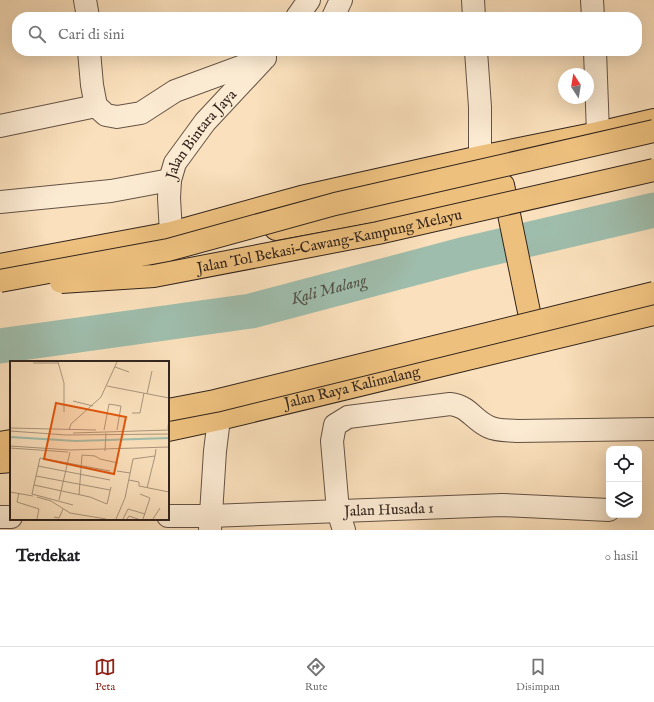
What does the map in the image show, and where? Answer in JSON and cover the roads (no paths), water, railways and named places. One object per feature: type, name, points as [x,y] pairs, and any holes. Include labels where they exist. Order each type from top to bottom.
[{"type":"main road","points":[[0,265],[171,233],[301,197],[654,120]]},
{"type":"main road","points":[[0,282],[168,250],[335,204],[654,131]]},
{"type":"main road","points":[[489,156],[503,187],[535,343]]},
{"type":"main road","name":"Jalan Tol Bekasi–Cawang–Kampung Melayu","points":[[0,286],[154,276],[378,233],[654,170]]},
{"type":"main road","points":[[171,233],[203,242],[503,187]]},
{"type":"main road","points":[[169,410],[216,401],[654,293]]},
{"type":"main road","name":"Jalan Raya Kalimalang","points":[[169,430],[654,314]]},
{"type":"main road","points":[[0,443],[10,441]]},
{"type":"main road","points":[[0,462],[10,461]]},
{"type":"street","points":[[85,0],[87,12]]},
{"type":"street","points":[[301,12],[309,0]]},
{"type":"street","points":[[335,12],[341,0]]},
{"type":"street","points":[[473,0],[474,12]]},
{"type":"street","points":[[592,0],[593,12]]},
{"type":"street","points":[[90,60],[96,106],[106,115],[117,118],[141,113],[175,91],[265,56]]},
{"type":"street","name":"Jalan Bintara Jaya","points":[[171,233],[169,198],[170,180],[175,163],[205,122],[267,56]]},
{"type":"street","points":[[476,56],[480,107],[489,156]]},
{"type":"street","points":[[595,56],[598,133]]},
{"type":"street","points":[[0,126],[96,106]]},
{"type":"street","points":[[0,202],[111,191],[170,180]]},
{"type":"street","points":[[341,520],[332,441],[335,425],[348,417],[450,404],[462,406],[490,427],[500,430],[654,429]]},
{"type":"street","points":[[210,523],[219,419]]},
{"type":"street","name":"Jalan Husada 1","points":[[169,516],[210,523],[341,520],[502,505],[606,510]]},
{"type":"waterway","name":"Kali Malang","points":[[0,346],[251,311],[466,254],[654,210]]}]
